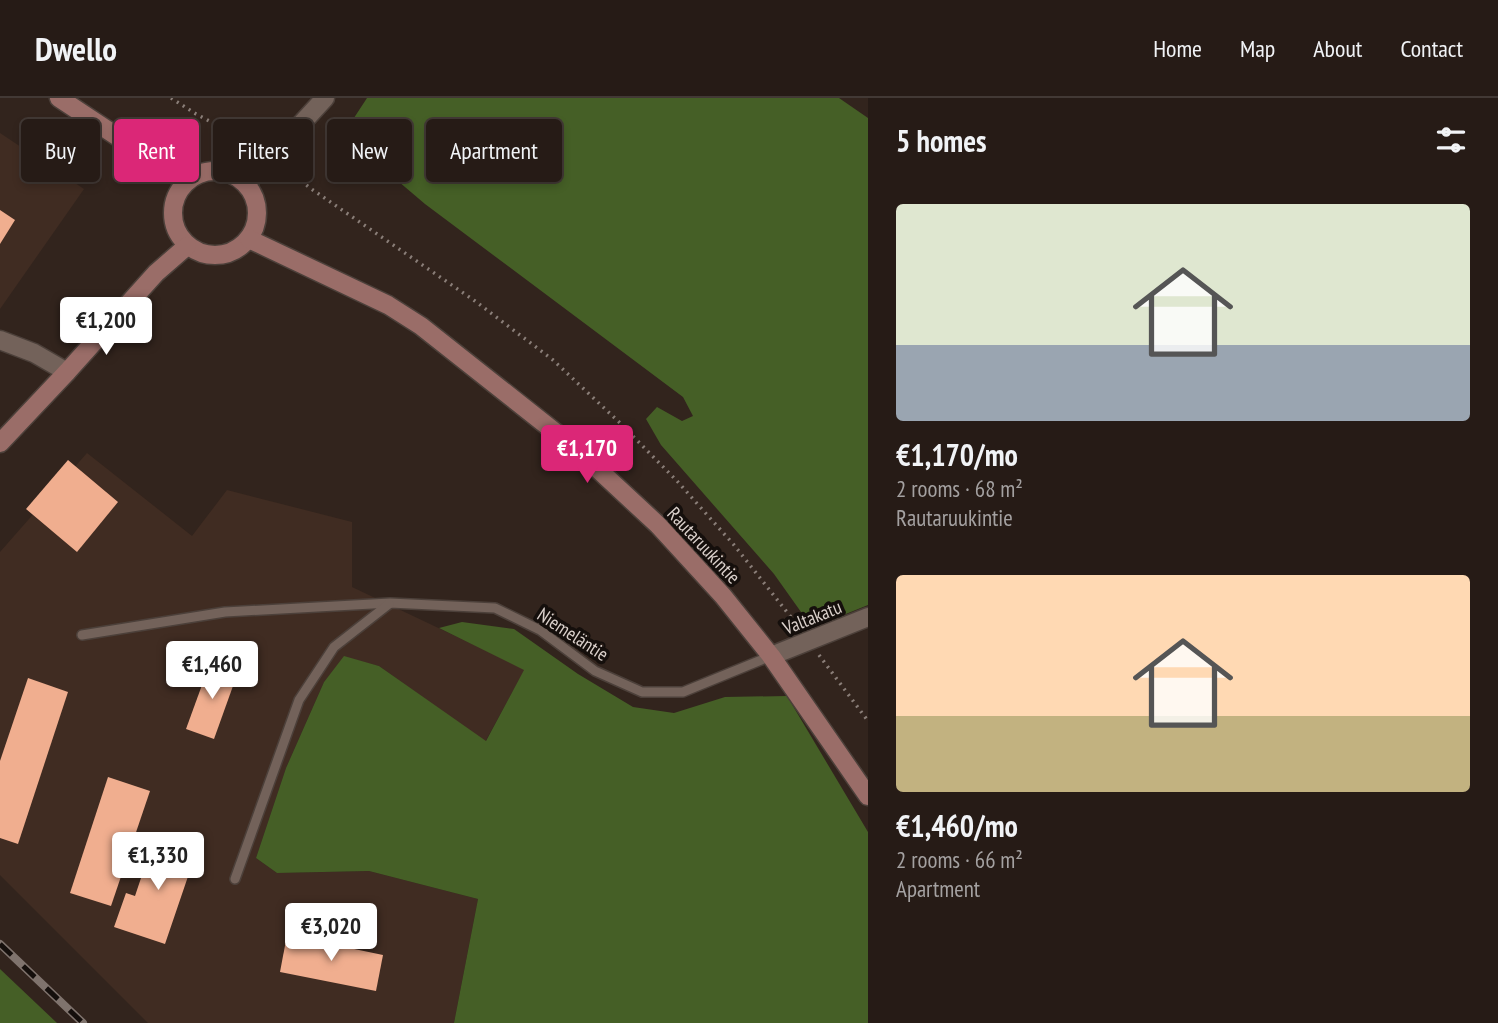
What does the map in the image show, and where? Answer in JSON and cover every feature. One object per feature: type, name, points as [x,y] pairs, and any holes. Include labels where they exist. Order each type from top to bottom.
[{"type":"main road","points":[[59,98],[114,134]]},
{"type":"main road","points":[[186,182],[173,207],[173,221],[187,246],[199,253],[213,256],[239,248],[249,239],[256,226],[254,197],[246,184],[236,176],[210,171],[199,175]]},
{"type":"main road","name":"Rautaruukintie","points":[[249,239],[388,305],[421,326],[563,438],[657,526],[723,596],[771,656],[868,796]]},
{"type":"main road","points":[[0,443],[156,273],[187,246]]},
{"type":"street","points":[[306,119],[325,98]]},
{"type":"street","points":[[0,340],[34,353],[67,372]]},
{"type":"street","name":"Valtakatu","points":[[771,656],[868,618]]},
{"type":"lane","name":"Niemeläntie","points":[[82,635],[225,612],[390,603],[495,608],[540,630],[595,671],[642,692],[683,692],[771,656]]},
{"type":"lane","points":[[235,880],[299,700],[334,647],[390,603]]},
{"type":"path","points":[[171,98],[213,123]]},
{"type":"path","points":[[303,182],[475,301],[553,360],[619,422],[734,545],[868,720]]},
{"type":"shaded area","points":[[0,133],[21,147],[21,182],[74,182],[84,189],[0,309]]},
{"type":"shaded area","points":[[87,453],[192,536],[227,490],[352,522],[352,587],[525,669],[485,742],[379,666],[344,657],[324,682],[286,768],[256,858],[277,873],[369,871],[478,899],[454,1023],[148,1023],[0,875],[0,552]]},
{"type":"green space","points":[[367,98],[839,98],[868,118],[868,605],[826,622],[806,619],[774,574],[661,445],[646,419],[657,407],[682,421],[693,416],[683,397],[399,182],[412,182],[412,119],[353,119]]},
{"type":"green space","points":[[462,622],[514,629],[578,674],[633,707],[674,713],[725,697],[787,696],[868,832],[868,1023],[454,1023],[478,899],[369,871],[277,873],[256,858],[286,768],[324,682],[344,656],[379,666],[486,741],[524,670],[439,628]]},
{"type":"green space","points":[[0,969],[57,1023],[0,1023]]},
{"type":"building","points":[[0,210],[15,220],[0,244]]},
{"type":"building","points":[[68,460],[118,502],[77,552],[26,509]]},
{"type":"building","points":[[210,663],[238,672],[214,739],[186,729]]},
{"type":"building","points":[[28,678],[68,692],[18,844],[0,838],[0,761]]},
{"type":"building","points":[[108,777],[150,791],[111,906],[70,893]]},
{"type":"building","points":[[155,836],[197,850],[165,944],[114,927],[126,893],[135,896]]},
{"type":"building","points":[[287,935],[383,955],[376,991],[280,972]]},
{"type":"railway","points":[[0,944],[83,1023]]}]
